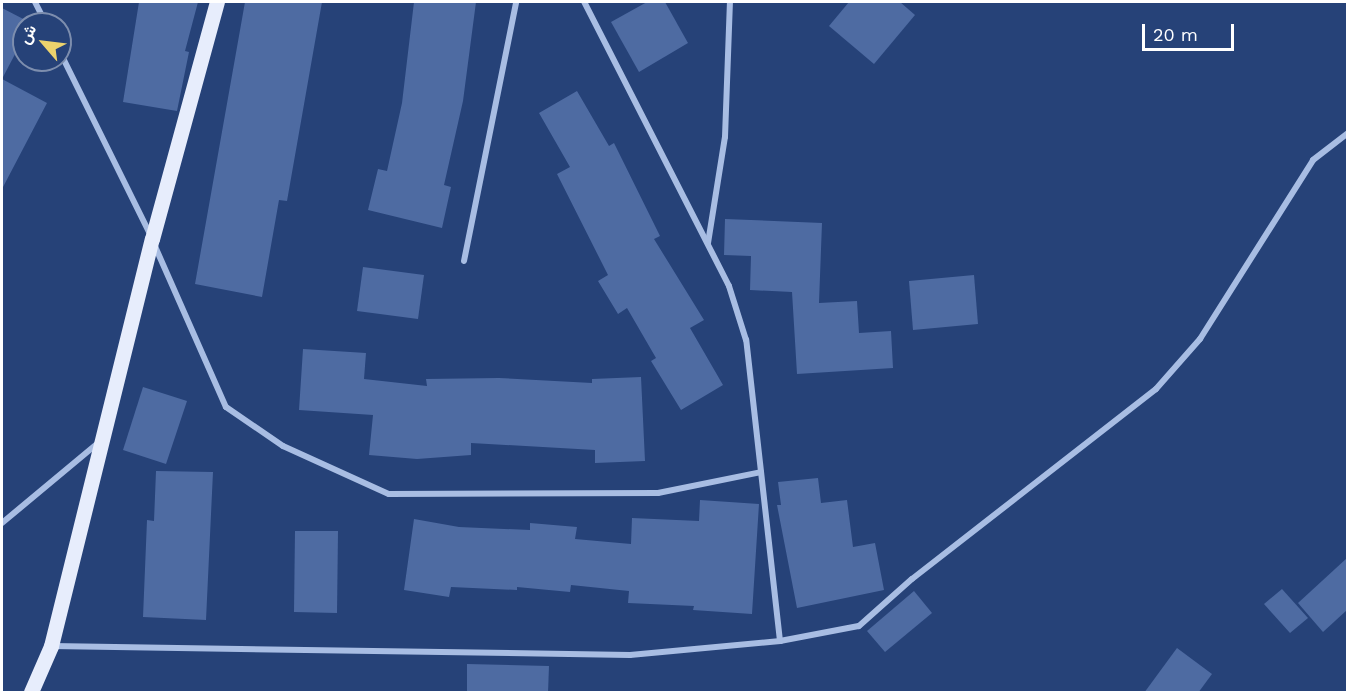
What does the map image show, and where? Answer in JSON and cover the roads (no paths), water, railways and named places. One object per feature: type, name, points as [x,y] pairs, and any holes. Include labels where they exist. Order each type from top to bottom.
[{"type":"main road","points":[[32,693],[51,646],[152,239],[217,2]]},
{"type":"street","points":[[464,261],[516,2]]},
{"type":"street","points":[[584,2],[729,286],[746,340],[780,641]]},
{"type":"street","points":[[708,244],[725,137],[730,2]]},
{"type":"street","points":[[70,72],[152,239],[226,407],[283,446],[389,494],[658,493],[761,472]]},
{"type":"street","points":[[51,646],[630,655],[780,641],[859,626],[912,579],[1156,389],[1200,339],[1313,160],[1347,133]]},
{"type":"street","points":[[2,523],[102,439]]}]
